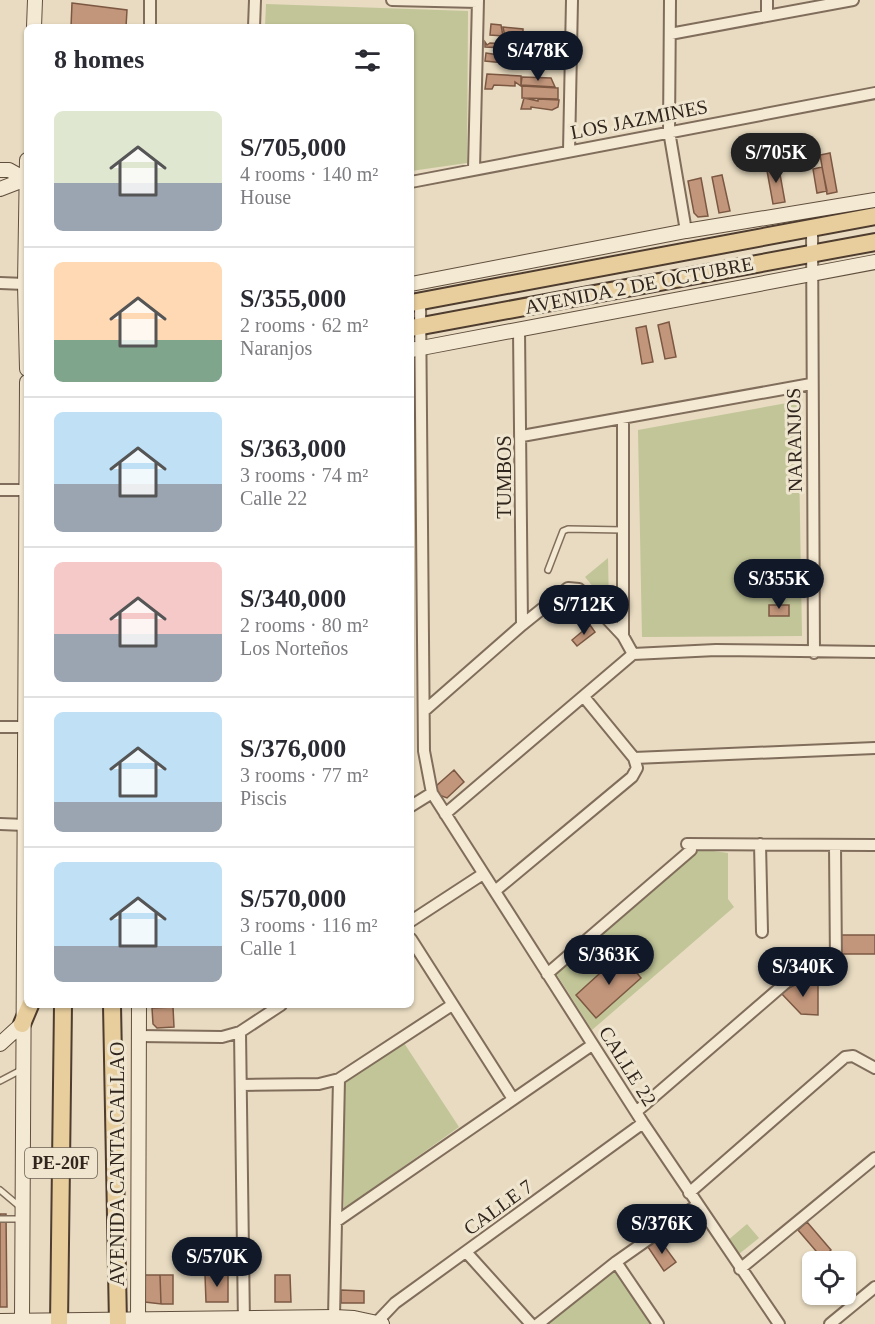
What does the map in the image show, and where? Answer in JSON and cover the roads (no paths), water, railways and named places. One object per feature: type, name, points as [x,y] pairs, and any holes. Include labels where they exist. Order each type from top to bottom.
[{"type":"main road","name":"AVENIDA 2 DE OCTUBRE","points":[[416,302],[875,216]]},
{"type":"main road","name":"AVENIDA 2 DE OCTUBRE","points":[[416,328],[875,242]]},
{"type":"main road","points":[[22,1024],[29,1008]]},
{"type":"main road","name":"PE-20F","points":[[61,1323],[63,1008]]},
{"type":"main road","name":"AVENIDA CANTA CALLAO","points":[[112,1008],[118,1322]]},
{"type":"street","points":[[33,24],[34,0]]},
{"type":"street","points":[[150,0],[150,24]]},
{"type":"street","points":[[254,24],[255,0]]},
{"type":"street","points":[[392,0],[478,1],[474,169]]},
{"type":"street","points":[[569,151],[572,0]]},
{"type":"street","points":[[670,0],[669,131],[686,231]]},
{"type":"street","points":[[767,0],[767,15]]},
{"type":"street","points":[[670,33],[853,0]]},
{"type":"street","name":"LOS JAZMINES","points":[[414,181],[875,93]]},
{"type":"street","points":[[0,170],[9,170],[24,179]]},
{"type":"street","points":[[0,189],[24,181]]},
{"type":"street","points":[[414,283],[686,231],[875,200]]},
{"type":"street","name":"NARANJOS","points":[[812,227],[814,653]]},
{"type":"street","name":"AVENIDA 2 DE OCTUBRE","points":[[416,349],[875,262]]},
{"type":"street","points":[[0,283],[24,284]]},
{"type":"street","points":[[414,804],[432,793],[424,751],[416,302]]},
{"type":"street","name":"TUMBOS","points":[[519,330],[522,436],[522,625]]},
{"type":"street","points":[[522,436],[811,384]]},
{"type":"street","points":[[622,636],[623,418]]},
{"type":"street","points":[[0,490],[24,490]]},
{"type":"street","points":[[424,711],[522,625],[573,587],[579,589],[622,636],[633,654]]},
{"type":"street","points":[[445,814],[633,654],[716,650],[875,652]]},
{"type":"street","points":[[414,657],[423,656]]},
{"type":"street","points":[[495,891],[632,777],[636,768],[634,758],[584,697]]},
{"type":"street","points":[[0,727],[24,728]]},
{"type":"street","points":[[634,758],[875,748]]},
{"type":"street","name":"CALLE 22","points":[[432,793],[592,1045],[697,1205],[779,1324]]},
{"type":"street","points":[[0,824],[24,825]]},
{"type":"street","points":[[760,844],[762,932]]},
{"type":"street","points":[[547,974],[689,847],[760,844],[875,845]]},
{"type":"street","points":[[636,1112],[789,980],[798,976],[823,977],[832,973],[836,964],[835,845]]},
{"type":"street","points":[[414,919],[483,874]]},
{"type":"street","points":[[22,1322],[24,891]]},
{"type":"street","points":[[414,944],[513,1099]]},
{"type":"street","points":[[242,1085],[319,1084],[339,1079],[452,1005]]},
{"type":"street","name":"AVENIDA CANTA CALLAO","points":[[138,1321],[139,1008]]},
{"type":"street","points":[[138,1036],[222,1037],[240,1032],[277,1008]]},
{"type":"street","points":[[0,1044],[22,1024]]},
{"type":"street","points":[[240,1032],[244,1322]]},
{"type":"street","points":[[337,1221],[592,1045]]},
{"type":"street","points":[[689,1193],[845,1057],[853,1056],[875,1068]]},
{"type":"street","points":[[334,1317],[339,1079]]},
{"type":"street","name":"CALLE 7","points":[[379,1323],[395,1303],[467,1253],[643,1123]]},
{"type":"street","points":[[740,1269],[875,1158]]},
{"type":"street","points":[[538,1324],[616,1262],[697,1205]]},
{"type":"street","points":[[467,1253],[531,1324]]},
{"type":"street","points":[[616,1262],[658,1324]]},
{"type":"street","points":[[830,1324],[875,1287]]},
{"type":"street","points":[[0,1321],[244,1322],[334,1317],[379,1323]]},
{"type":"lane","points":[[548,570],[563,531],[624,530]]},
{"type":"lane","points":[[1,1079],[22,1069]]},
{"type":"lane","points":[[0,1190],[22,1214],[0,1219]]}]
